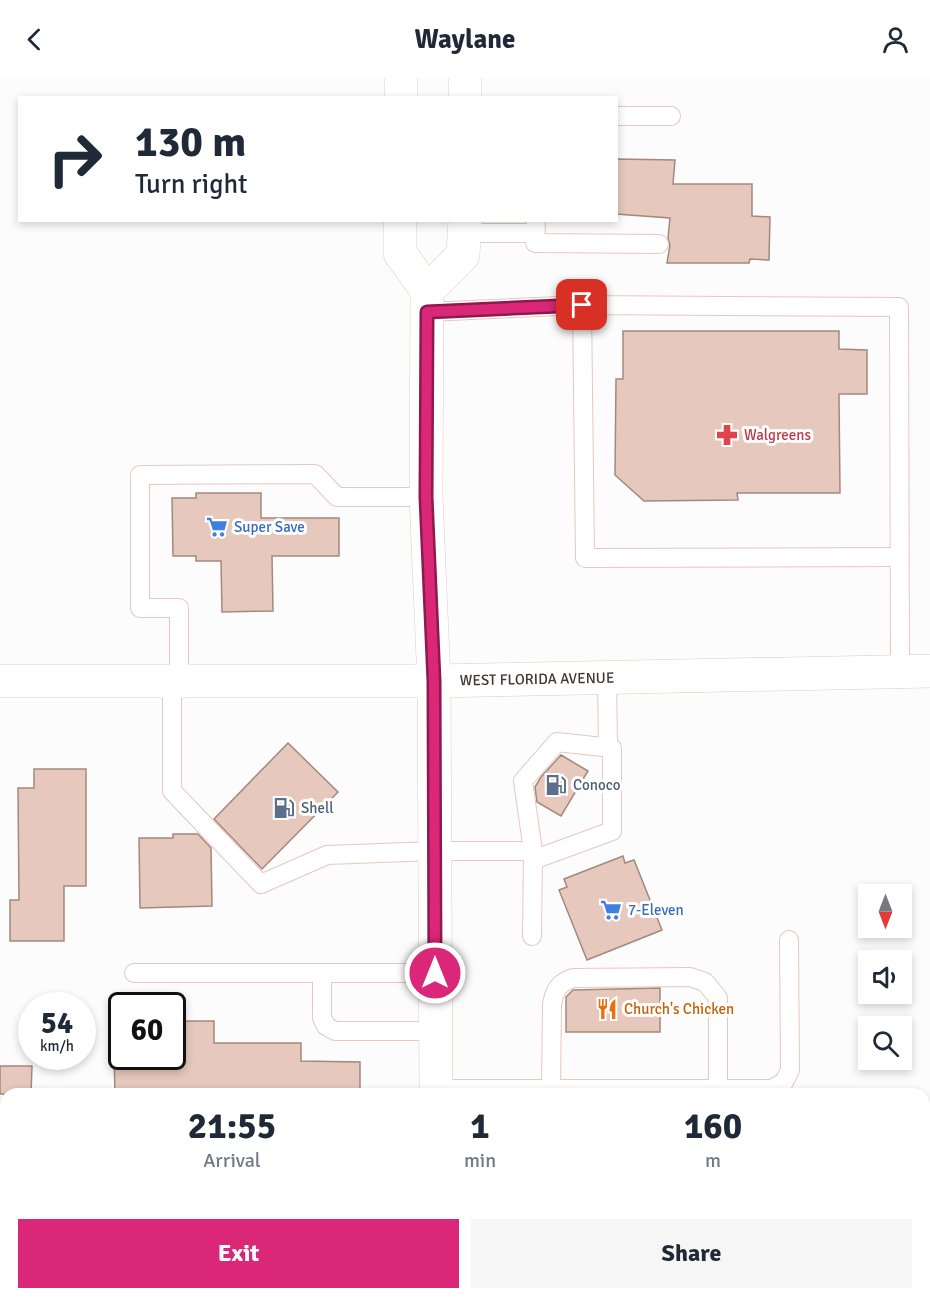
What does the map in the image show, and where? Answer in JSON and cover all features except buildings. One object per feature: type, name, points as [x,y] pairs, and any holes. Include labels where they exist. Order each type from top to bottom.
[{"type":"main road","points":[[401,78],[401,96]]},
{"type":"main road","points":[[465,78],[465,96]]},
{"type":"main road","points":[[400,222],[400,253],[427,302],[426,497],[434,681],[436,1088]]},
{"type":"main road","points":[[427,302],[463,255],[465,227]]},
{"type":"main road","name":"WEST FLORIDA AVENUE","points":[[0,681],[434,681],[915,671]]},
{"type":"lane","points":[[618,116],[671,116]]},
{"type":"lane","points":[[465,227],[536,227],[536,243],[659,244]]},
{"type":"lane","points":[[427,302],[899,307],[899,557],[915,671]]},
{"type":"lane","points":[[582,305],[585,558],[899,557]]},
{"type":"lane","points":[[426,497],[337,497],[315,474],[140,475],[140,608],[179,608],[172,791],[261,884],[327,855],[435,851],[533,855],[612,831],[612,748],[557,742],[523,782],[533,855],[532,936]]},
{"type":"lane","points":[[607,677],[608,748]]},
{"type":"lane","points":[[774,1088],[784,1082],[790,1070],[789,940]]},
{"type":"lane","points":[[134,973],[435,973]]},
{"type":"lane","points":[[322,973],[322,1018],[326,1026],[335,1031],[435,1031]]},
{"type":"lane","points":[[551,1088],[552,1004],[554,991],[562,982],[573,978],[690,977],[705,982],[718,998],[718,1088]]},
{"type":"place","name":"Walgreens","points":[[727,435]]},
{"type":"place","name":"Super Save","points":[[217,527]]},
{"type":"place","name":"Conoco","points":[[556,785]]},
{"type":"place","name":"Shell","points":[[284,808]]},
{"type":"place","name":"7-Eleven","points":[[611,910]]},
{"type":"place","name":"Church's Chicken","points":[[607,1009]]},
{"type":"route","points":[[435,973],[434,681],[426,497],[427,312],[582,305]]}]
